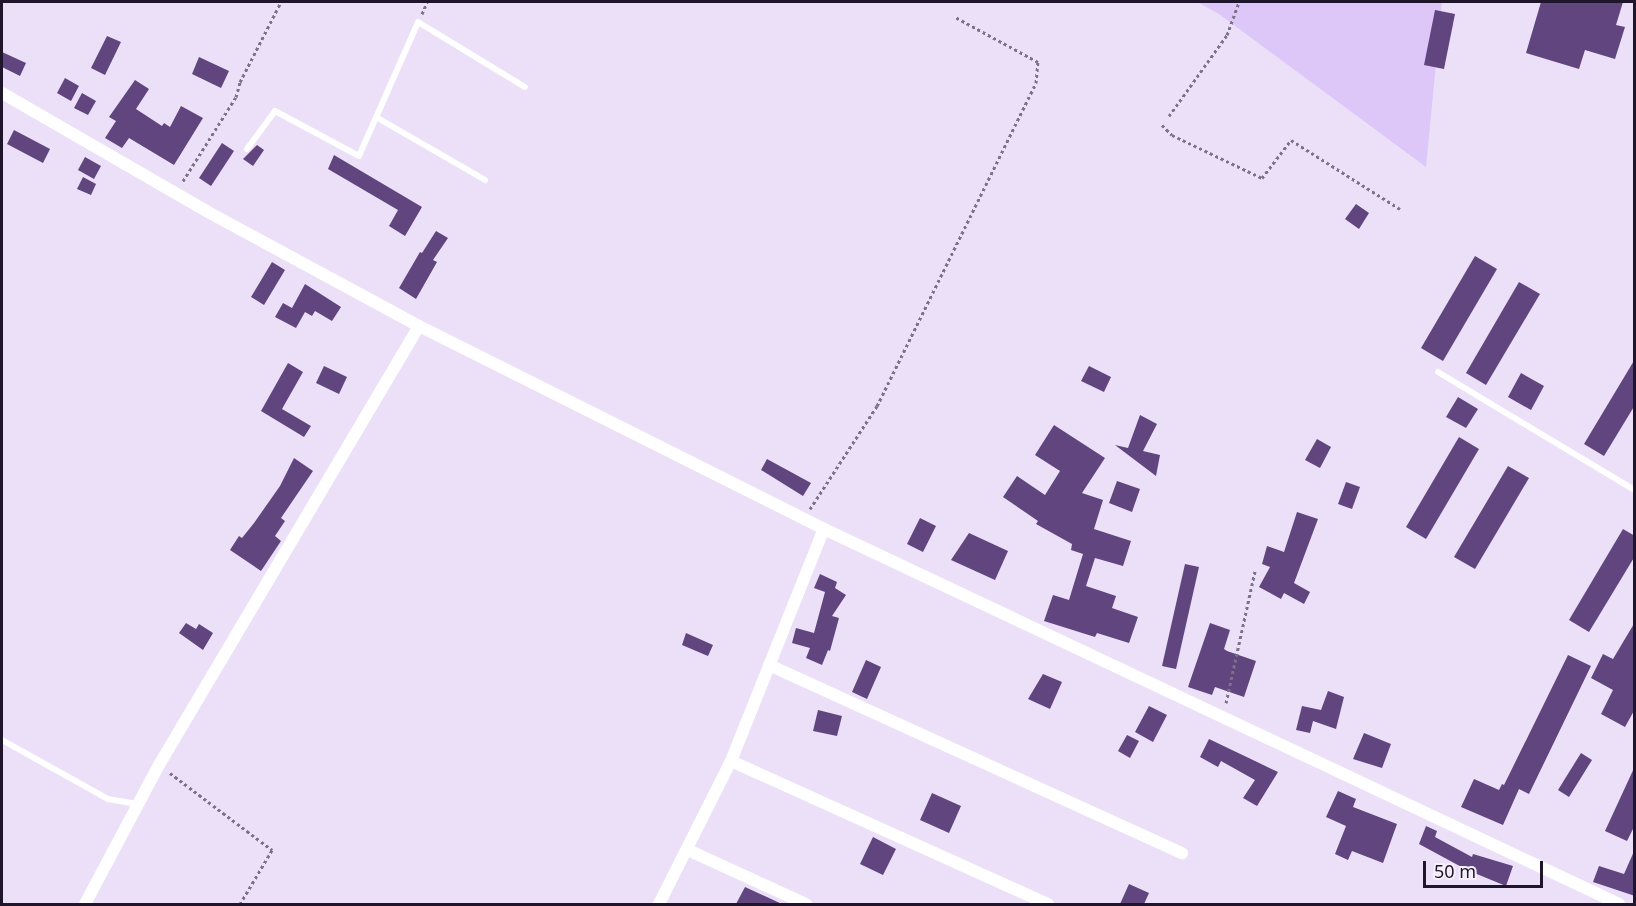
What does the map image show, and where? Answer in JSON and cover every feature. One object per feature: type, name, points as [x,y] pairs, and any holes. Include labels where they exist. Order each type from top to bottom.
[{"type":"street","points":[[2,93],[175,193],[419,326],[824,529],[1619,904]]},
{"type":"street","points":[[85,904],[136,804],[419,326]]},
{"type":"street","points":[[659,904],[731,761],[824,529]]},
{"type":"street","points":[[769,665],[1182,853]]},
{"type":"street","points":[[731,761],[1048,904]]},
{"type":"street","points":[[688,850],[806,904]]},
{"type":"lane","points":[[247,149],[275,111],[359,156],[418,22],[525,87]]},
{"type":"lane","points":[[376,117],[485,180]]},
{"type":"lane","points":[[1438,372],[1635,490]]},
{"type":"lane","points":[[2,740],[108,799],[136,804]]},
{"type":"path","points":[[175,193],[236,97],[240,82],[280,2]]},
{"type":"path","points":[[1169,116],[1227,35],[1239,2]]},
{"type":"path","points":[[804,519],[877,406],[1036,83],[1038,62],[955,17]]},
{"type":"path","points":[[1162,125],[1172,135],[1262,178],[1291,140],[1400,209]]},
{"type":"path","points":[[1223,717],[1255,571]]},
{"type":"path","points":[[159,765],[272,850],[240,904]]},
{"type":"shaded area","points":[[1197,2],[1442,2],[1426,167],[1219,14]]},
{"type":"building","points":[[1541,2],[1623,2],[1616,25],[1625,27],[1615,59],[1585,50],[1579,69],[1526,53]]},
{"type":"building","points":[[1435,10],[1455,14],[1444,69],[1424,65]]},
{"type":"building","points":[[107,36],[121,42],[105,75],[91,68]]},
{"type":"building","points":[[2,52],[26,63],[20,76],[2,67]]},
{"type":"building","points":[[199,57],[229,71],[221,88],[192,74]]},
{"type":"building","points":[[65,78],[79,86],[71,101],[57,93]]},
{"type":"building","points":[[135,80],[149,89],[136,109],[162,126],[164,123],[170,127],[181,106],[203,118],[174,165],[129,138],[122,148],[105,138],[116,121],[109,117]]},
{"type":"building","points":[[82,93],[96,101],[88,115],[74,108]]},
{"type":"building","points":[[14,130],[50,149],[43,163],[7,144]]},
{"type":"building","points":[[222,143],[234,151],[211,186],[199,178]]},
{"type":"building","points":[[257,145],[264,150],[253,166],[243,159]]},
{"type":"building","points":[[334,155],[422,207],[405,236],[389,226],[398,210],[328,169]]},
{"type":"building","points":[[85,157],[101,166],[94,179],[78,170]]},
{"type":"building","points":[[83,177],[96,184],[91,195],[77,189]]},
{"type":"building","points":[[1356,204],[1369,213],[1359,229],[1345,219]]},
{"type":"building","points":[[436,231],[448,238],[433,260],[437,262],[416,299],[399,288],[420,252],[422,253]]},
{"type":"building","points":[[1475,256],[1497,269],[1443,361],[1421,348]]},
{"type":"building","points":[[272,262],[285,270],[264,305],[251,297]]},
{"type":"building","points":[[1519,282],[1540,294],[1486,385],[1466,373]]},
{"type":"building","points":[[305,284],[341,307],[332,321],[315,311],[312,316],[305,312],[296,328],[275,317],[283,303],[292,308]]},
{"type":"building","points":[[1635,359],[1635,405],[1604,456],[1584,444]]},
{"type":"building","points":[[288,363],[303,372],[282,409],[311,426],[304,437],[261,411]]},
{"type":"building","points":[[324,366],[347,377],[339,394],[316,383]]},
{"type":"building","points":[[1089,366],[1111,377],[1104,392],[1081,381]]},
{"type":"building","points":[[1521,373],[1544,386],[1531,410],[1508,397]]},
{"type":"building","points":[[1458,397],[1478,409],[1466,428],[1446,417]]},
{"type":"building","points":[[1140,415],[1157,424],[1143,451],[1160,455],[1156,476],[1115,445],[1128,448]]},
{"type":"building","points":[[1054,425],[1105,458],[1082,493],[1103,500],[1094,529],[1131,541],[1123,566],[1095,558],[1086,586],[1116,596],[1112,608],[1138,617],[1129,643],[1097,633],[1095,637],[1044,621],[1053,595],[1069,600],[1083,554],[1071,550],[1072,544],[1036,524],[1038,521],[1003,497],[1017,476],[1045,495],[1060,471],[1035,455]]},
{"type":"building","points":[[1459,437],[1479,449],[1426,539],[1406,527]]},
{"type":"building","points":[[1317,439],[1331,447],[1320,468],[1305,460]]},
{"type":"building","points":[[294,458],[313,471],[281,518],[285,521],[275,536],[281,541],[261,571],[230,550],[239,536],[242,538],[254,523],[280,486]]},
{"type":"building","points":[[767,459],[811,483],[803,496],[761,470]]},
{"type":"building","points":[[1508,466],[1529,478],[1475,569],[1454,557]]},
{"type":"building","points":[[1117,481],[1140,489],[1132,512],[1109,503]]},
{"type":"building","points":[[1346,482],[1360,487],[1352,509],[1338,504]]},
{"type":"building","points":[[1297,512],[1318,519],[1294,583],[1310,592],[1304,604],[1284,593],[1281,599],[1259,587],[1270,567],[1262,564],[1267,546],[1284,552]]},
{"type":"building","points":[[920,518],[936,526],[923,552],[907,544]]},
{"type":"building","points":[[1623,529],[1635,536],[1635,556],[1589,632],[1569,620]]},
{"type":"building","points":[[969,533],[1008,551],[995,580],[951,560]]},
{"type":"building","points":[[1185,564],[1199,567],[1176,669],[1162,666]]},
{"type":"building","points":[[820,574],[837,582],[835,588],[846,595],[832,616],[839,618],[830,651],[828,650],[822,665],[806,658],[810,648],[792,643],[796,628],[814,633],[825,592],[814,588]]},
{"type":"building","points":[[1635,622],[1635,709],[1625,727],[1601,714],[1613,690],[1591,678],[1603,654],[1613,659]]},
{"type":"building","points":[[186,623],[196,629],[199,624],[213,633],[203,650],[179,633]]},
{"type":"building","points":[[1210,623],[1230,630],[1224,649],[1256,661],[1244,697],[1215,687],[1212,695],[1188,687]]},
{"type":"building","points":[[686,633],[713,645],[708,656],[682,645]]},
{"type":"building","points":[[1568,655],[1591,666],[1529,794],[1519,789],[1503,825],[1461,807],[1474,779],[1499,790],[1502,784],[1504,785]]},
{"type":"building","points":[[866,660],[881,667],[867,699],[852,692]]},
{"type":"building","points":[[1043,674],[1062,682],[1050,709],[1028,699]]},
{"type":"building","points":[[1328,691],[1344,697],[1336,729],[1313,721],[1310,733],[1296,730],[1302,706],[1321,710]]},
{"type":"building","points":[[1149,706],[1167,715],[1153,742],[1135,732]]},
{"type":"building","points":[[818,710],[842,716],[837,736],[813,731]]},
{"type":"building","points":[[1364,733],[1391,744],[1382,768],[1353,759]]},
{"type":"building","points":[[1127,735],[1139,741],[1130,758],[1118,751]]},
{"type":"building","points":[[1209,739],[1278,772],[1257,806],[1243,798],[1255,780],[1221,761],[1218,767],[1200,757]]},
{"type":"building","points":[[1581,753],[1592,760],[1569,797],[1558,790]]},
{"type":"building","points":[[1635,766],[1635,825],[1627,841],[1605,831]]},
{"type":"building","points":[[1338,791],[1356,799],[1353,807],[1397,824],[1383,863],[1352,851],[1348,860],[1335,854],[1346,826],[1326,817]]},
{"type":"building","points":[[932,793],[961,806],[949,833],[920,820]]},
{"type":"building","points":[[1426,826],[1437,831],[1435,837],[1472,857],[1473,854],[1513,866],[1506,886],[1467,870],[1419,844]]},
{"type":"building","points":[[873,837],[896,849],[883,875],[860,864]]},
{"type":"building","points":[[1635,849],[1635,896],[1593,882],[1599,866],[1624,874]]},
{"type":"building","points":[[1129,884],[1149,893],[1144,904],[1120,904]]},
{"type":"building","points":[[745,887],[782,904],[736,904]]}]
